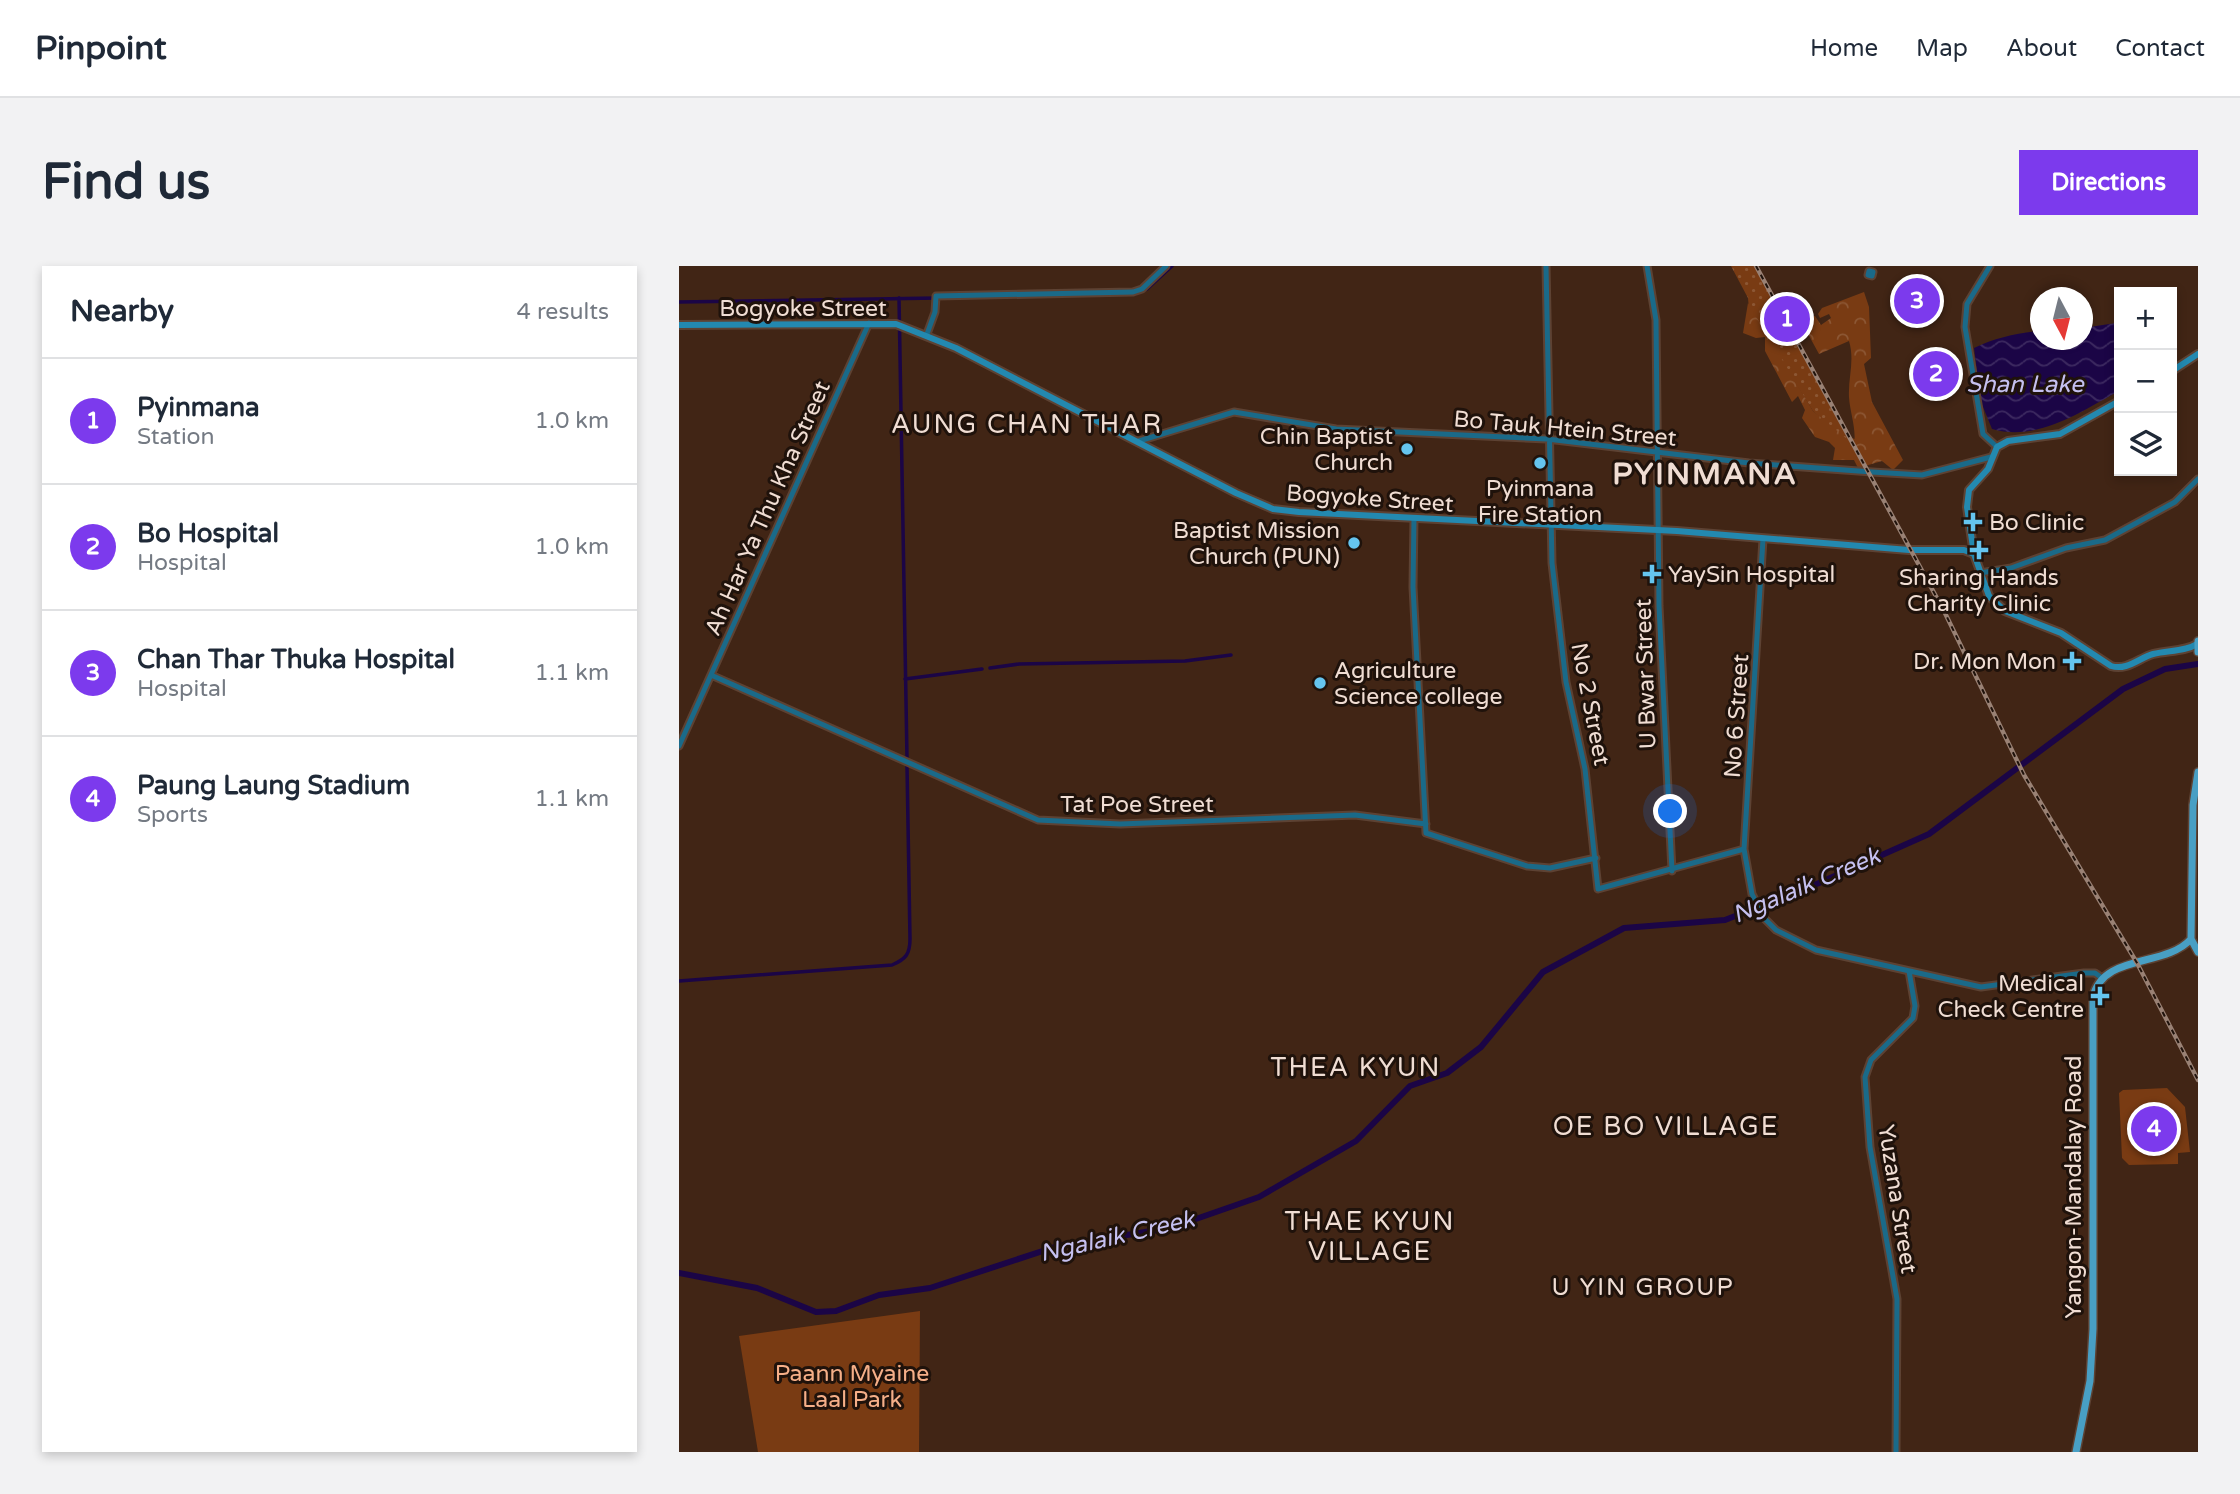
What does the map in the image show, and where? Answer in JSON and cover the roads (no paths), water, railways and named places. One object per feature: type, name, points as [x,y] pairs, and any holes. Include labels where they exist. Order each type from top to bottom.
[{"type":"main road","name":"Bogyoke Street","points":[[679,326],[869,323],[900,326],[927,334],[1236,493],[1273,509],[1658,530],[1913,550],[1964,550],[1974,554]]},
{"type":"main road","points":[[2177,368],[2198,354]]},
{"type":"main road","points":[[2114,404],[2060,434],[2008,441],[1997,447],[1991,457],[1989,470],[1967,495],[1967,513],[1980,573],[1997,606],[2025,622],[2061,633],[2120,669],[2154,654],[2198,647]]},
{"type":"main road","points":[[2198,772],[2193,805],[2191,939],[2198,952]]},
{"type":"main road","points":[[2102,978],[2113,970],[2178,948],[2191,939]]},
{"type":"main road","name":"Yangon-Mandalay Road","points":[[2076,1452],[2090,1381],[2093,1329],[2092,1009],[2095,988],[2102,978]]},
{"type":"street","points":[[927,334],[937,298],[1133,292],[1142,289],[1166,266]]},
{"type":"street","name":"No 2 Street","points":[[1546,266],[1550,526],[1561,649],[1585,769],[1598,889],[1672,871]]},
{"type":"street","name":"U Bwar Street","points":[[1647,266],[1655,320],[1658,530],[1672,871]]},
{"type":"street","points":[[1990,266],[1967,304],[1965,327],[1983,434],[1997,447]]},
{"type":"street","name":"Ah Har Ya Thu Kha Street","points":[[679,746],[869,323]]},
{"type":"street","name":"Bo Tauk Htein Street","points":[[1139,441],[1234,412],[1385,433],[1547,439],[1658,453],[1922,475],[1991,457]]},
{"type":"street","points":[[1980,573],[2011,568],[2066,548],[2105,540],[2175,502],[2198,479]]},
{"type":"street","points":[[1414,518],[1413,587],[1426,833],[1527,866],[1550,868],[1596,858]]},
{"type":"street","name":"No 6 Street","points":[[1762,539],[1744,849],[1752,894],[1761,912],[1776,930],[1815,950],[1909,971]]},
{"type":"street","name":"Tat Poe Street","points":[[711,675],[1038,820],[1120,824],[1355,815],[1426,824]]},
{"type":"street","points":[[1672,871],[1744,849]]},
{"type":"street","points":[[1909,971],[1981,987],[2093,972],[2102,978]]},
{"type":"street","name":"Yuzana Street","points":[[1896,1452],[1897,1299],[1870,1147],[1865,1077],[1871,1060],[1913,1017],[1915,1006],[1909,971]]},
{"type":"water","name":"Shan Lake","points":[[2114,323],[2114,394],[2074,416],[2042,428],[2026,432],[1992,429],[1981,402],[1974,348],[1990,341],[2030,332],[2030,350],[2093,350],[2093,326]]},
{"type":"waterway","points":[[1135,294],[1147,289],[1172,266]]},
{"type":"waterway","points":[[899,298],[907,758]]},
{"type":"waterway","points":[[679,302],[938,298]]},
{"type":"waterway","points":[[990,668],[1019,664],[1185,661],[1231,655]]},
{"type":"waterway","name":"Ngalaik Creek","points":[[679,1273],[757,1288],[816,1312],[836,1311],[879,1295],[930,1288],[1058,1246],[1170,1228],[1259,1197],[1356,1141],[1410,1086],[1447,1073],[1481,1047],[1543,972],[1624,928],[1725,920],[1819,883],[1929,834],[2123,689],[2165,669],[2198,664]]},
{"type":"waterway","points":[[905,679],[982,669]]},
{"type":"waterway","points":[[679,981],[892,965],[904,958],[910,939],[907,766]]},
{"type":"railway","points":[[1756,266],[1944,611],[2024,775],[2137,963],[2198,1080]]},
{"type":"place","name":"Chan Thar Thuka Hospital","points":[[1917,301]]},
{"type":"place","name":"Pyinmana","points":[[1787,319]]},
{"type":"place","name":"Bo Hospital","points":[[1936,374]]},
{"type":"place","name":"Chin Baptist Church","points":[[1407,449]]},
{"type":"place","name":"Pyinmana Fire Station","points":[[1540,463]]},
{"type":"place","name":"Bo Clinic","points":[[1973,522]]},
{"type":"place","name":"Baptist Mission Church (PUN)","points":[[1354,543]]},
{"type":"place","name":"Sharing Hands Charity Clinic","points":[[1979,550]]},
{"type":"place","name":"YaySin Hospital","points":[[1652,574]]},
{"type":"place","name":"Dr. Mon Mon","points":[[2072,661]]},
{"type":"place","name":"Agriculture Science college","points":[[1320,683]]},
{"type":"place","name":"Medical Check Centre","points":[[2100,996]]},
{"type":"place","name":"Paung Laung Stadium","points":[[2154,1129]]},
{"type":"district","name":"AUNG CHAN THAR","points":[[1027,424]]},
{"type":"district","name":"PYINMANA","points":[[1705,474]]},
{"type":"district","name":"THEA KYUN","points":[[1356,1067]]},
{"type":"district","name":"OE BO VILLAGE","points":[[1666,1126]]},
{"type":"district","name":"THAE KYUN VILLAGE","points":[[1370,1236]]},
{"type":"district","name":"U YIN GROUP","points":[[1643,1287]]},
{"type":"park label","name":"Paann Myaine Laal Park","points":[[852,1386]]}]
